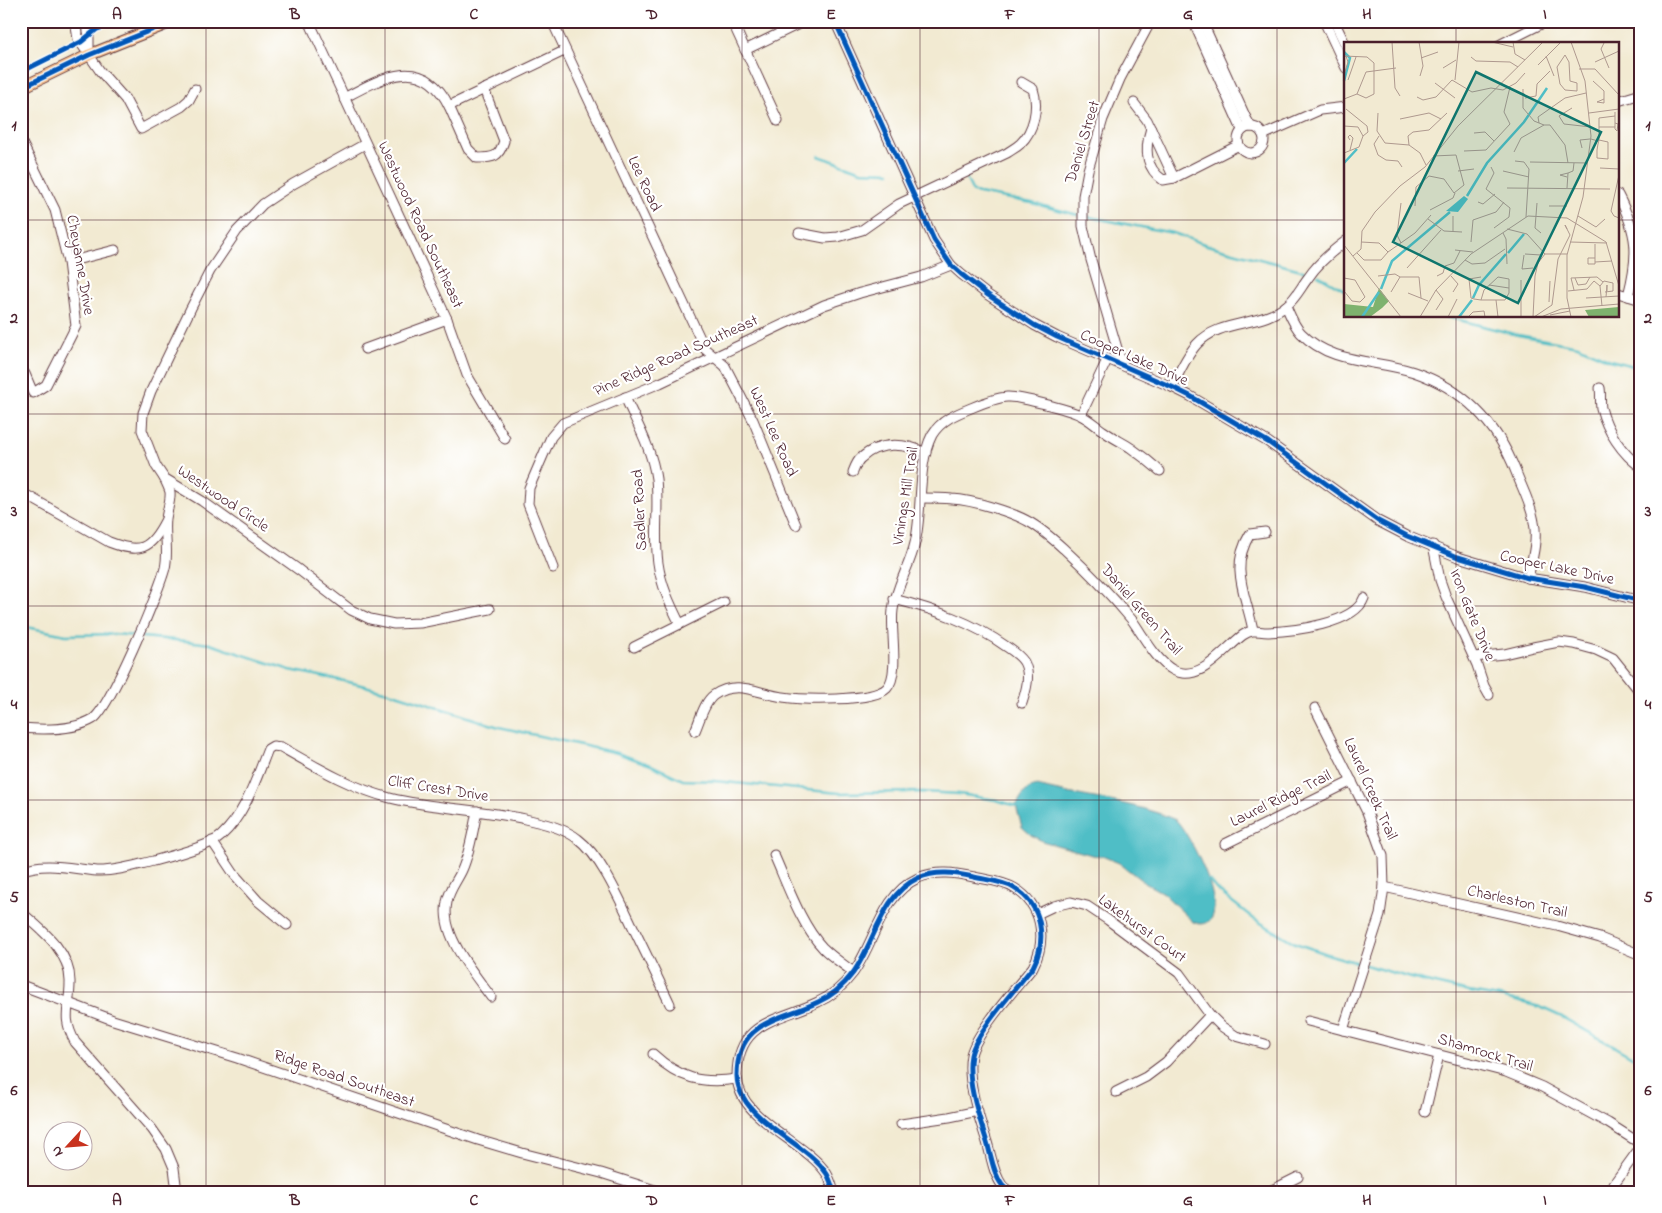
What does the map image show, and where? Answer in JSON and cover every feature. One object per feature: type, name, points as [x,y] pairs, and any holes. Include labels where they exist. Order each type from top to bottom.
[{"type":"main road","points":[[21,88],[89,55],[174,21]]},
{"type":"street","points":[[75,21],[78,39],[125,99],[141,129],[181,107],[189,100],[195,89]]},
{"type":"street","points":[[86,21],[89,36],[89,55]]},
{"type":"street","name":"Westwood Road Southeast","points":[[309,21],[447,319],[467,375],[505,439]]},
{"type":"street","name":"Lee Road","points":[[552,21],[564,51],[705,349],[714,356]]},
{"type":"street","points":[[732,21],[778,121]]},
{"type":"street","points":[[746,50],[805,21]]},
{"type":"street","name":"Cooper Lake Drive","points":[[835,21],[934,240],[951,265],[970,282],[1034,325],[1107,360],[1172,387],[1268,442],[1378,520],[1407,536],[1458,557],[1528,578],[1586,587],[1641,600]]},
{"type":"street","name":"Daniel Street","points":[[1122,365],[1082,226],[1083,196],[1088,170],[1103,119],[1120,79],[1151,21]]},
{"type":"street","points":[[1193,21],[1247,128]]},
{"type":"street","points":[[1202,21],[1246,118],[1247,128]]},
{"type":"street","points":[[1324,21],[1344,64]]},
{"type":"street","points":[[1334,21],[1344,42]]},
{"type":"street","points":[[1505,42],[1547,21]]},
{"type":"street","points":[[449,106],[564,51]]},
{"type":"street","points":[[344,98],[396,74],[414,73],[428,79],[438,88],[449,106],[468,148],[477,158],[491,158],[501,151],[504,140],[484,89]]},
{"type":"street","points":[[799,233],[826,238],[848,235],[862,230],[899,204],[1006,154],[1021,144],[1035,114],[1036,98],[1033,89],[1021,82]]},
{"type":"street","points":[[1620,100],[1641,94]]},
{"type":"street","points":[[1134,102],[1151,128],[1174,178]]},
{"type":"street","points":[[1263,135],[1320,110],[1344,107]]},
{"type":"street","points":[[1151,128],[1146,153],[1157,176],[1162,180],[1174,178],[1239,145]]},
{"type":"street","points":[[1247,128],[1258,129],[1263,135],[1263,145],[1255,152],[1246,152],[1239,145],[1238,136],[1247,128]]},
{"type":"street","name":"Cheyanne Drive","points":[[21,141],[55,210],[68,262],[76,326],[46,386],[33,393],[25,374],[21,371]]},
{"type":"street","name":"Westwood Circle","points":[[365,144],[293,184],[263,204],[236,231],[210,271],[155,382],[143,413],[142,430],[156,466],[164,478],[291,564],[351,610],[370,619],[394,624],[420,623],[490,609]]},
{"type":"street","points":[[1620,200],[1633,229],[1635,243],[1636,260],[1628,296]]},
{"type":"street","points":[[1172,387],[1190,351],[1198,342],[1228,326],[1261,320],[1286,306],[1328,254],[1344,242]]},
{"type":"street","points":[[68,262],[115,250]]},
{"type":"street","name":"Pine Ridge Road Southeast","points":[[554,568],[528,504],[529,488],[551,437],[563,423],[660,383],[824,305],[860,292],[921,277],[951,265]]},
{"type":"street","points":[[1620,294],[1641,300]]},
{"type":"street","points":[[1286,306],[1300,332],[1322,349],[1347,359],[1414,372],[1448,388],[1475,407],[1492,427],[1507,452],[1532,511],[1535,536],[1528,578]]},
{"type":"street","points":[[365,349],[447,319]]},
{"type":"street","name":"West Lee Road","points":[[714,356],[725,366],[753,420],[796,526]]},
{"type":"street","points":[[1081,415],[1107,360]]},
{"type":"street","points":[[1600,388],[1601,407],[1616,441],[1632,461],[1641,467]]},
{"type":"street","name":"Vinings Mill Trail","points":[[695,731],[705,708],[713,696],[728,688],[742,687],[784,697],[812,699],[858,697],[884,690],[891,680],[894,664],[892,636],[894,599],[915,545],[926,453],[933,434],[947,419],[994,399],[1009,396],[1021,398],[1081,415],[1132,448],[1160,471]]},
{"type":"street","name":"Sadler Road","points":[[625,397],[646,440],[652,460],[658,501],[658,563],[665,590],[680,624]]},
{"type":"street","points":[[853,472],[859,459],[877,448],[903,445],[926,453]]},
{"type":"street","points":[[21,728],[45,729],[84,723],[94,718],[107,703],[154,600],[165,567],[167,540],[165,521],[170,492],[164,478]]},
{"type":"street","points":[[21,492],[123,548],[135,549],[146,546],[156,539],[165,521]]},
{"type":"street","name":"Daniel Green Trail","points":[[921,498],[952,499],[982,505],[1031,522],[1049,536],[1110,594],[1165,664],[1182,673],[1196,671],[1206,666],[1244,635],[1253,630]]},
{"type":"street","points":[[1265,532],[1250,534],[1242,546],[1239,559],[1239,569],[1253,630],[1267,632],[1312,627],[1327,623],[1352,612],[1362,604],[1364,598]]},
{"type":"street","name":"Iron Gate Drive","points":[[1432,545],[1446,597],[1474,657],[1489,695]]},
{"type":"street","points":[[894,599],[944,613],[960,620],[995,639],[1019,656],[1025,663],[1027,679],[1027,687],[1022,703]]},
{"type":"street","points":[[634,647],[724,602]]},
{"type":"street","points":[[1474,657],[1504,654],[1559,642],[1574,644],[1596,650],[1613,658],[1641,693]]},
{"type":"street","name":"Laurel Creek Trail","points":[[1315,708],[1367,812],[1383,856],[1384,887],[1380,915],[1344,1030]]},
{"type":"street","name":"Cliff Crest Drive","points":[[21,872],[42,866],[99,871],[172,856],[212,841],[220,837],[241,812],[268,748],[281,746],[336,778],[390,798],[435,807],[502,814],[556,827],[578,839],[597,860],[615,890],[670,1004]]},
{"type":"street","name":"Laurel Ridge Trail","points":[[1225,844],[1352,781]]},
{"type":"street","points":[[477,811],[462,870],[447,902],[447,916],[452,936],[462,956],[491,997]]},
{"type":"street","points":[[212,841],[234,874],[258,901],[286,925]]},
{"type":"street","points":[[774,855],[802,916],[814,935],[823,947],[853,972]]},
{"type":"street","points":[[834,1192],[827,1174],[811,1157],[748,1105],[740,1091],[737,1079],[741,1054],[745,1043],[761,1025],[820,1001],[840,987],[853,972],[882,917],[899,892],[908,884],[930,875],[954,873],[1002,883],[1014,888],[1023,895],[1036,914],[1041,926],[1042,945],[1039,956],[1033,967],[985,1028],[974,1045],[971,1057],[970,1069],[978,1111],[994,1168],[1002,1186],[1012,1192]]},
{"type":"street","name":"Charleston Trail","points":[[1384,887],[1557,926],[1600,938],[1641,955]]},
{"type":"street","name":"Lakehurst Court","points":[[1036,914],[1054,906],[1071,902],[1087,906],[1178,973],[1210,1015],[1236,1036],[1265,1044]]},
{"type":"street","points":[[21,912],[47,934],[63,955],[71,982],[66,1020],[75,1042],[152,1129],[166,1149],[174,1168],[177,1192]]},
{"type":"street","name":"Ridge Road Southeast","points":[[21,985],[114,1020],[237,1058],[485,1142],[609,1175],[661,1192]]},
{"type":"street","points":[[1116,1092],[1146,1076],[1166,1062],[1210,1015]]},
{"type":"street","name":"Shamrock Trail","points":[[1308,1021],[1506,1072],[1542,1087],[1608,1123],[1641,1144]]},
{"type":"street","points":[[653,1054],[665,1065],[681,1075],[701,1081],[717,1082],[737,1079]]},
{"type":"street","points":[[1425,1112],[1439,1055]]},
{"type":"street","points":[[902,1124],[978,1111]]},
{"type":"street","points":[[1608,1192],[1641,1144]]},
{"type":"street","points":[[1268,1192],[1298,1177]]},
{"type":"water","points":[[1037,786],[1142,808],[1176,820],[1197,855],[1211,887],[1214,902],[1213,914],[1208,922],[1200,924],[1193,922],[1163,893],[1145,883],[1119,863],[1102,856],[1042,841],[1031,835],[1022,827],[1016,806],[1027,791]]},
{"type":"waterway","points":[[819,156],[861,171],[890,172]]},
{"type":"waterway","points":[[966,178],[973,192],[1032,203],[1078,215]]},
{"type":"waterway","points":[[1089,217],[1173,233],[1207,245],[1305,271]]},
{"type":"waterway","points":[[1318,275],[1344,290]]},
{"type":"waterway","points":[[1451,318],[1518,335],[1578,346],[1610,360],[1641,368]]},
{"type":"waterway","points":[[21,626],[66,635],[114,634],[136,636]]},
{"type":"waterway","points":[[142,637],[210,644],[290,670],[396,694],[499,727],[617,753],[651,765],[683,780],[714,781],[839,793],[923,792],[959,794],[996,800],[1016,806]]},
{"type":"waterway","points":[[1209,880],[1216,889],[1254,919],[1295,943],[1422,981],[1540,1007],[1562,1017],[1641,1062]]},
{"type":"cycle path","points":[[21,72],[81,42],[97,29],[124,21]]},
{"type":"cycle path","points":[[21,88],[89,55],[174,21]]},
{"type":"cycle path","points":[[835,21],[934,240],[951,265],[988,295],[1034,325],[1057,337],[1190,396],[1268,442],[1378,521],[1407,536],[1458,557],[1528,578],[1585,587],[1641,601]]},
{"type":"cycle path","points":[[834,1192],[827,1174],[817,1162],[760,1118],[740,1091],[737,1076],[739,1058],[744,1043],[752,1033],[763,1025],[823,1000],[833,993],[846,982],[861,961],[880,921],[895,896],[905,886],[918,878],[925,875],[946,873],[994,881],[1014,888],[1024,895],[1031,904],[1040,924],[1040,946],[1033,967],[989,1022],[974,1045],[971,1055],[970,1076],[977,1110],[996,1175],[1002,1185],[1011,1192]]}]
